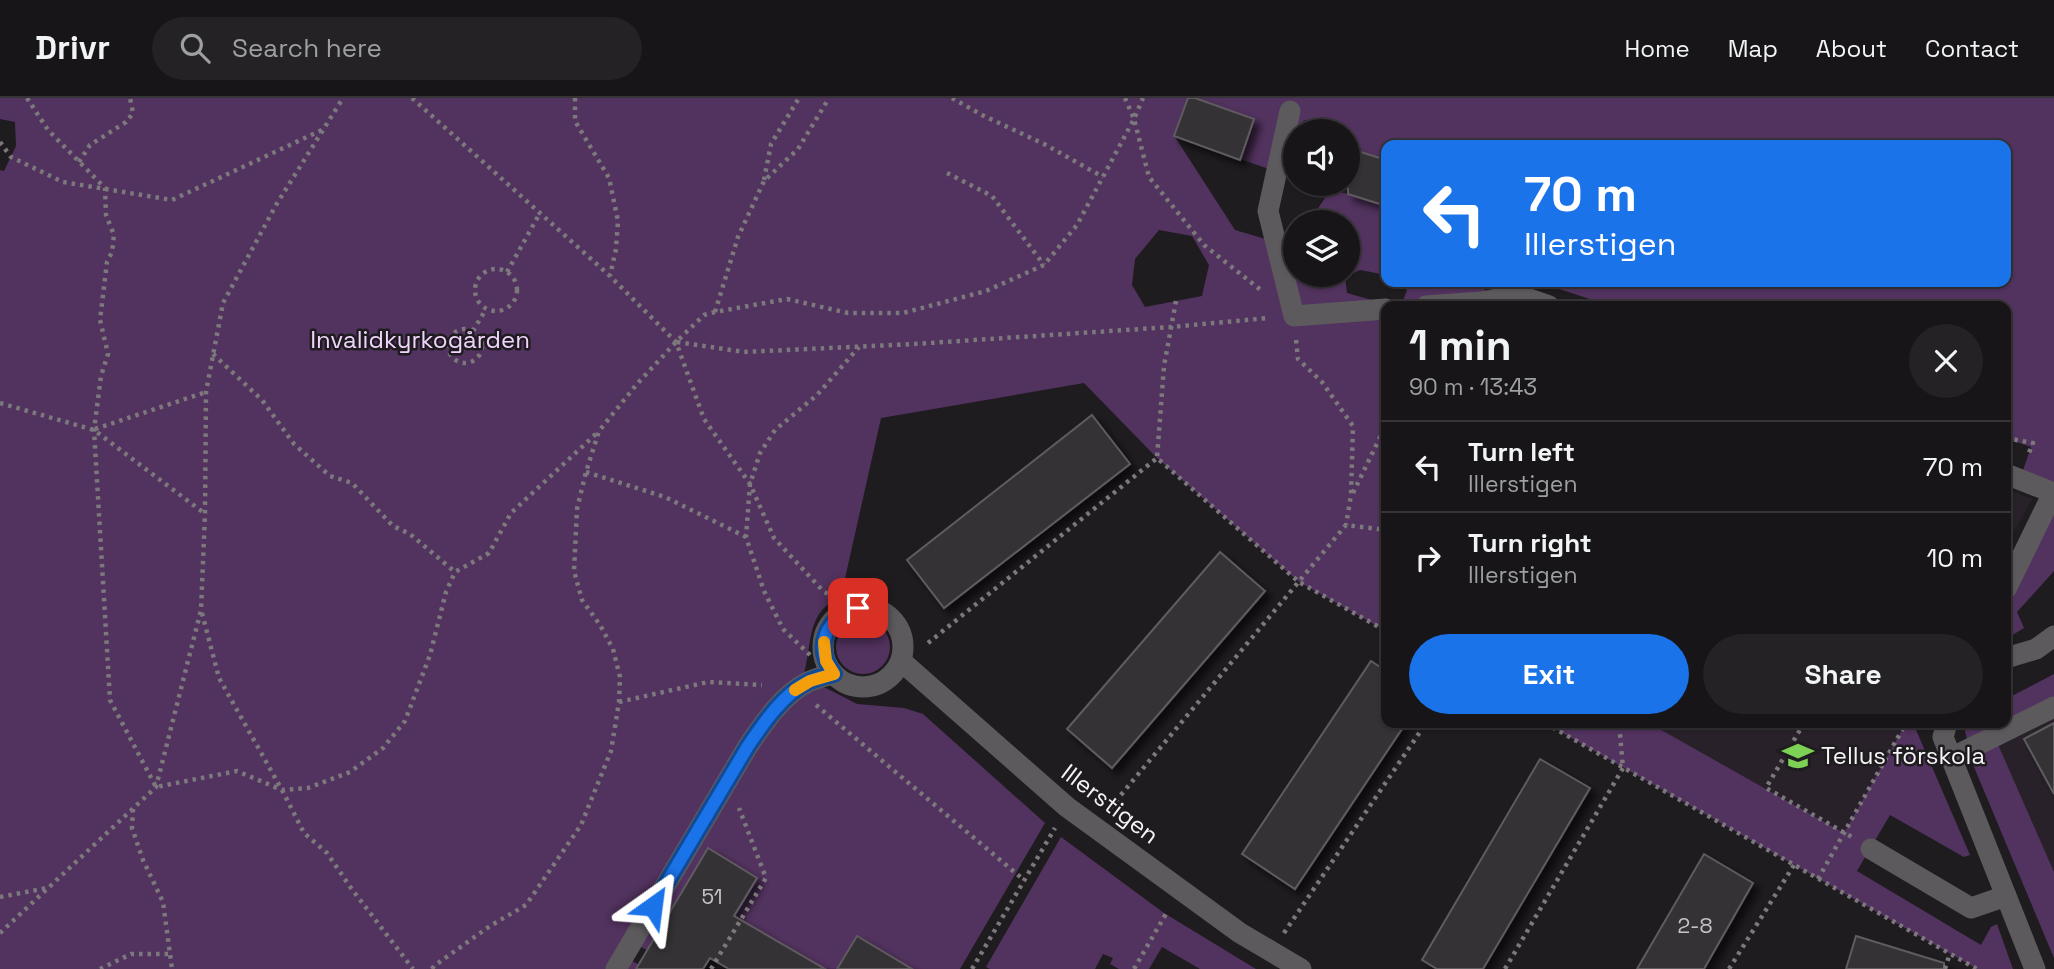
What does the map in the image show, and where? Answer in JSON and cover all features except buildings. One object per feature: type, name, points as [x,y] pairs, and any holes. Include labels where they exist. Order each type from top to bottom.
[{"type":"street","points":[[1290,111],[1268,211],[1294,316],[1381,309]]},
{"type":"street","points":[[1483,301],[1515,288],[1540,301]]},
{"type":"street","points":[[2011,476],[2053,493],[2011,579]]},
{"type":"street","points":[[858,608],[883,612],[894,621],[901,633],[901,661],[889,678],[878,684],[869,687],[852,685],[834,674],[826,661],[825,634],[838,616],[858,608]]},
{"type":"street","points":[[2011,656],[2036,649],[2054,636]]},
{"type":"street","name":"Illerstigen","points":[[901,661],[1067,807],[1240,933],[1301,969]]},
{"type":"street","points":[[616,969],[765,720],[798,688],[810,681],[834,674]]},
{"type":"street","points":[[1951,758],[2054,707]]},
{"type":"street","points":[[1946,728],[1943,737],[2035,969]]},
{"type":"street","points":[[1871,849],[1971,908],[2006,896]]},
{"type":"path","points":[[27,98],[48,130],[105,188],[106,215],[114,235],[112,253],[107,262],[100,320],[108,354],[101,376],[94,429],[110,700],[156,787]]},
{"type":"path","points":[[79,162],[90,145],[126,122],[133,113],[130,98]]},
{"type":"path","points":[[156,787],[201,610],[206,392],[223,303],[276,205],[343,98]]},
{"type":"path","points":[[412,98],[610,276],[676,342],[704,419],[750,484],[774,538],[824,592],[839,600]]},
{"type":"path","points":[[575,98],[575,121],[610,178],[618,221],[610,276]]},
{"type":"path","points":[[715,312],[738,237],[764,181],[772,144],[799,98]]},
{"type":"path","points":[[764,181],[798,149],[829,98]]},
{"type":"path","points":[[952,98],[1103,177]]},
{"type":"path","points":[[1108,810],[1346,525],[1351,495],[1353,426],[1322,382],[1298,359],[1294,316],[1204,245],[1149,177],[1134,119],[1125,98]]},
{"type":"path","points":[[0,933],[156,787],[237,771],[282,790],[308,788],[350,772],[383,748],[405,721],[430,655],[446,592],[455,572],[489,553],[512,513],[599,431],[637,384],[704,315],[786,299],[848,313],[903,313],[986,291],[1044,265],[1077,225],[1143,98]]},
{"type":"path","points":[[0,142],[11,157],[64,182],[172,200],[324,129]]},
{"type":"path","points":[[947,173],[992,196],[1044,265]]},
{"type":"path","points":[[507,272],[540,213]]},
{"type":"path","points":[[488,271],[507,272],[517,287],[516,298],[509,308],[503,311],[486,309],[475,293],[478,280],[488,271]]},
{"type":"path","points":[[928,643],[1157,458],[1164,366],[1176,301]]},
{"type":"path","points":[[474,331],[486,309]]},
{"type":"path","points":[[676,342],[744,352],[1171,327],[1294,316]]},
{"type":"path","points":[[462,329],[474,331],[481,340],[479,356],[470,363],[453,360],[447,350],[452,334],[462,329]]},
{"type":"path","points":[[810,655],[783,629],[764,591],[747,537],[750,484],[760,453],[775,429],[817,395],[859,347]]},
{"type":"path","points":[[213,354],[262,400],[294,444],[330,476],[352,483],[393,526],[410,534],[455,572]]},
{"type":"path","points":[[94,429],[206,392]]},
{"type":"path","points":[[0,403],[94,429],[205,514]]},
{"type":"path","points":[[432,969],[452,951],[526,905],[581,825],[611,751],[620,677],[613,649],[582,600],[574,571],[577,509],[599,431]]},
{"type":"path","points":[[1351,495],[1381,436]]},
{"type":"path","points":[[2011,439],[2033,443],[2031,447]]},
{"type":"path","points":[[1157,458],[1300,582],[1381,628]]},
{"type":"path","points":[[586,472],[666,497],[747,537]]},
{"type":"path","points":[[1346,525],[1381,529]]},
{"type":"path","points":[[201,610],[219,678],[304,833],[327,853],[413,969]]},
{"type":"path","points":[[619,702],[708,682],[798,688],[1024,880]]},
{"type":"path","points":[[1283,933],[1423,728]]},
{"type":"path","points":[[1554,728],[1977,969]]},
{"type":"path","points":[[1505,969],[1623,768],[1619,728]]},
{"type":"path","points":[[1801,728],[1766,788],[1871,849]]},
{"type":"path","points":[[1818,879],[1903,728]]},
{"type":"path","points":[[711,969],[766,878],[728,779]]},
{"type":"path","points":[[133,808],[132,828],[143,860],[163,902],[172,969]]},
{"type":"path","points":[[972,969],[1056,827]]},
{"type":"path","points":[[1728,969],[1794,865]]},
{"type":"path","points":[[0,897],[47,888]]},
{"type":"path","points":[[1134,969],[1167,912]]},
{"type":"path","points":[[100,969],[131,954],[171,954]]},
{"type":"path","points":[[1945,969],[1950,954]]},
{"type":"shaded area","points":[[2011,491],[2032,499],[2011,537]]},
{"type":"shaded area","points":[[2054,698],[2054,872],[1992,733],[2001,728],[2011,728],[2011,722]]},
{"type":"shaded area","name":"Tellus förskola","points":[[1658,728],[1903,728],[1844,833]]},
{"type":"green space","name":"Invalidkyrkogården","points":[[0,98],[2054,98],[2054,571],[2017,612],[2024,628],[2011,636],[2011,601],[2053,493],[2020,479],[2031,447],[2011,440],[2011,301],[1596,301],[1553,287],[2011,287],[2011,140],[1381,140],[1381,158],[1360,152],[1360,119],[1283,119],[1283,174],[1175,137],[1235,230],[1283,244],[1283,287],[1346,287],[1347,293],[1381,303],[1381,628],[1299,582],[1157,458],[1084,383],[881,418],[844,583],[853,592],[838,598],[819,614],[811,635],[804,674],[608,969],[0,969],[0,170],[4,171],[16,146],[15,122],[0,119]],"holes":[[[1159,230],[1192,236],[1209,265],[1202,296],[1145,307],[1132,285],[1135,259]]]},
{"type":"green space","points":[[1326,196],[1354,196],[1381,204],[1381,274],[1360,270],[1360,210],[1317,210]]},
{"type":"green space","points":[[1404,287],[1483,287],[1493,301],[1403,301],[1407,290]]},
{"type":"green space","points":[[868,620],[878,624],[886,632],[890,647],[886,662],[878,670],[858,674],[848,670],[840,662],[836,642],[840,632],[848,624]]},
{"type":"green space","points":[[2054,674],[2054,698],[2011,723],[2011,696]]},
{"type":"green space","points":[[815,686],[826,688],[857,704],[904,708],[923,714],[1045,823],[960,969],[825,969],[735,916],[757,878],[708,848],[647,950],[641,947],[632,961],[638,964],[636,969],[623,969],[764,735],[783,710]]},
{"type":"green space","points":[[1554,728],[1658,728],[1844,833],[1903,728],[1915,728],[1970,855],[1964,857],[1890,815],[1857,871],[1981,945],[1991,927],[1997,924],[2013,969],[1977,969]]},
{"type":"green space","points":[[1964,728],[2002,728],[1993,733],[2054,872],[2054,958],[1974,767]]},
{"type":"green space","points":[[1061,837],[1164,913],[1256,969],[1200,969],[1162,947],[1149,969],[1119,969],[1110,964],[1113,958],[1103,954],[1095,969],[986,967]]},
{"type":"slow traffic","points":[[795,690],[810,681],[834,674],[826,661],[824,642]]},
{"type":"place","name":"Tellus förskola","points":[[1798,756]]},
{"type":"route","points":[[653,906],[765,720],[798,688],[810,681],[834,674],[826,661],[825,634],[838,616],[858,608]]}]
